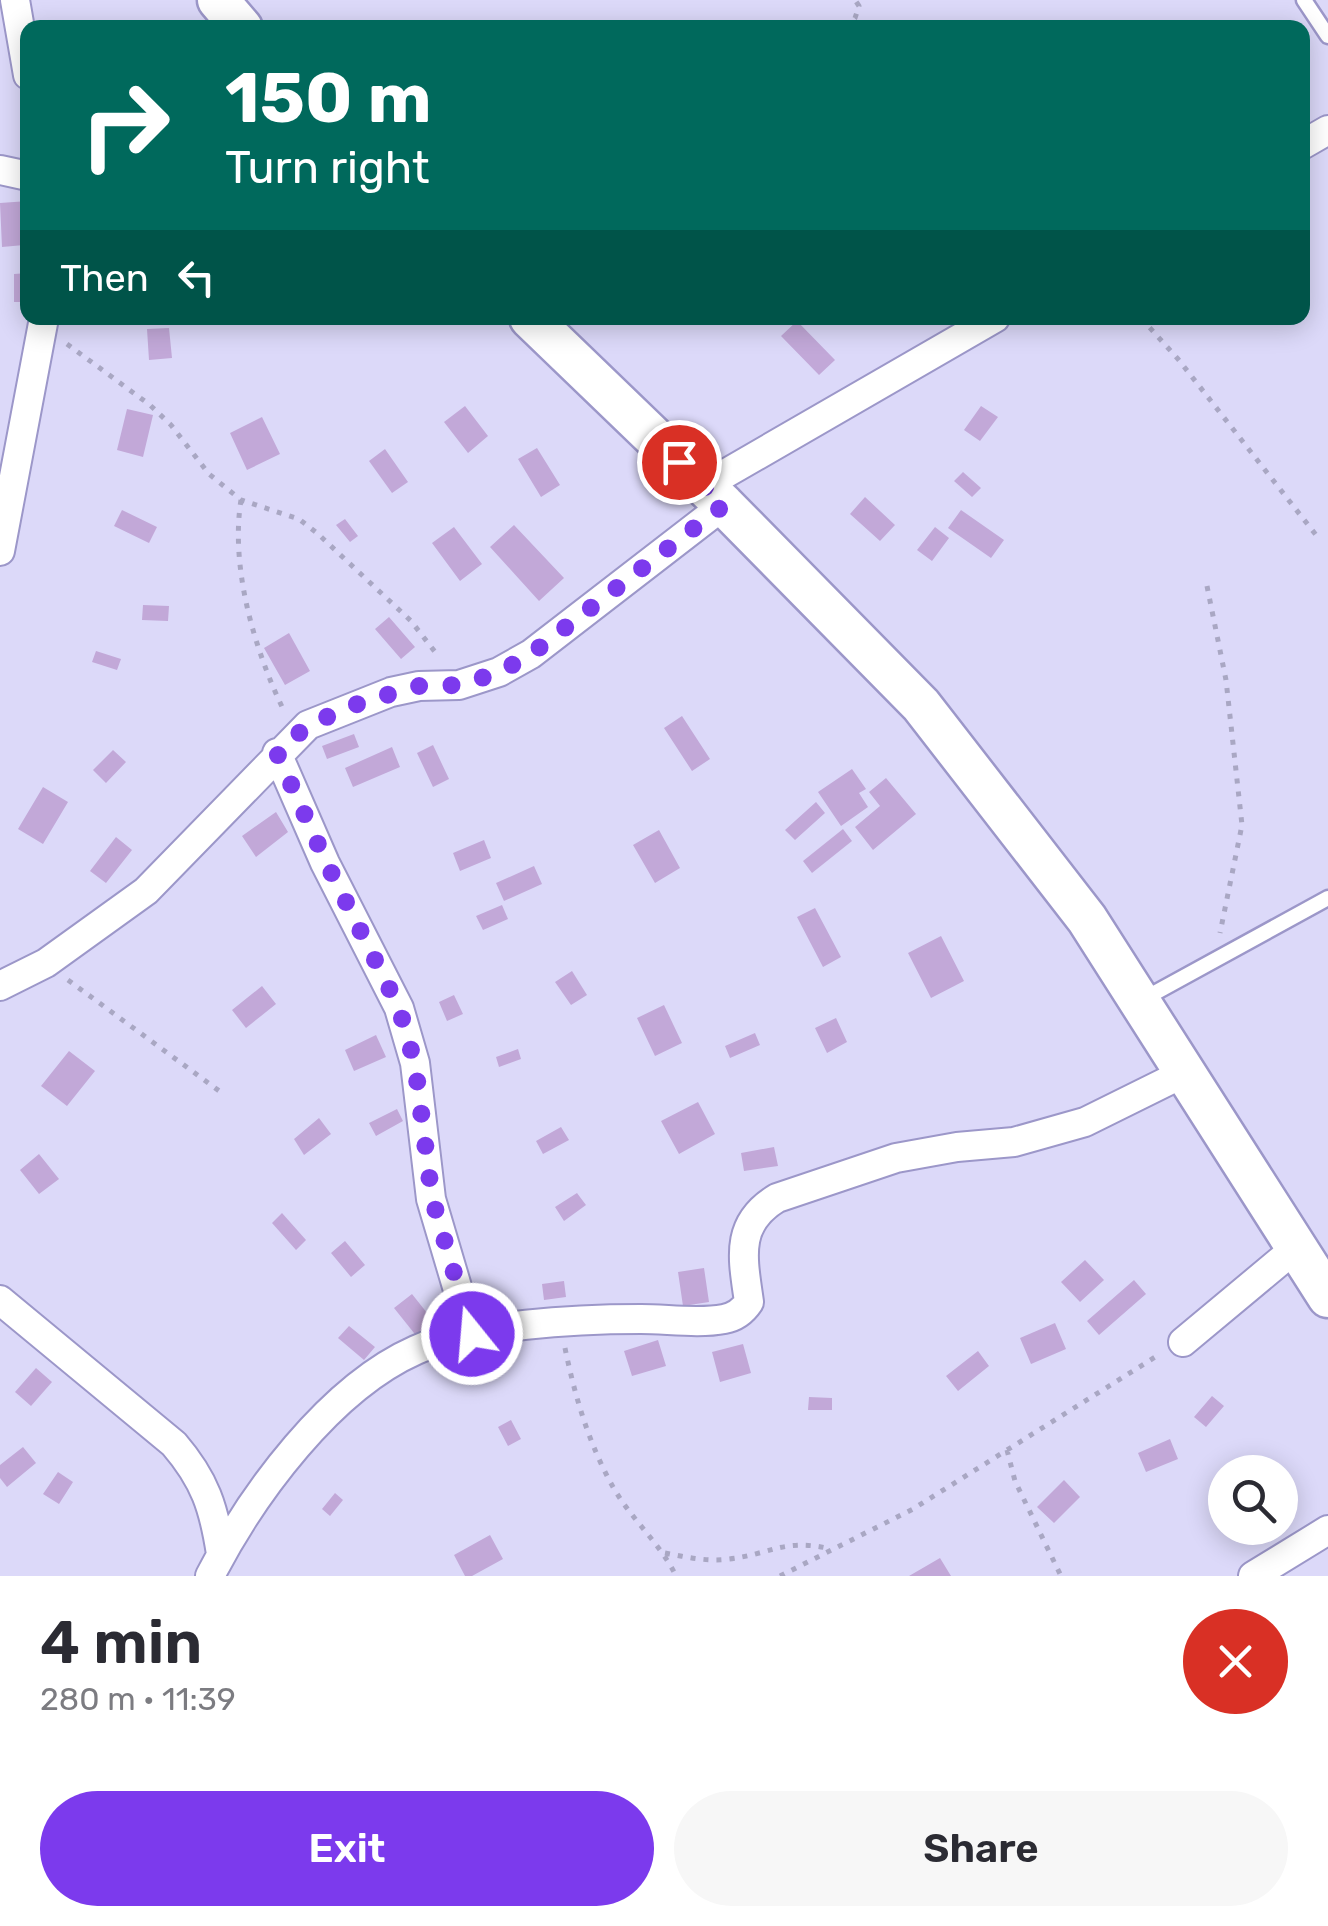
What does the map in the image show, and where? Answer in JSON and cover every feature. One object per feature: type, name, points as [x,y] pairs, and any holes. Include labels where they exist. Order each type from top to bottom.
[{"type":"main road","points":[[537,325],[921,705],[1087,918],[1328,1298]]},
{"type":"street","points":[[15,0],[20,29]]},
{"type":"street","points":[[0,552],[44,325]]},
{"type":"street","points":[[0,986],[46,963],[146,891],[308,725],[390,692],[419,686],[460,685],[500,672],[531,654],[714,496],[984,325]]},
{"type":"street","points":[[286,744],[326,862],[399,1008],[415,1064],[432,1198],[472,1334]]},
{"type":"street","points":[[215,1565],[293,1446],[384,1368],[413,1351],[447,1338],[517,1326],[730,1318],[749,1302],[742,1266],[747,1228],[761,1207],[777,1198],[896,1158],[1014,1142],[1085,1122],[1184,1073]]},
{"type":"street","points":[[1174,1346],[1297,1247]]},
{"type":"street","points":[[0,1300],[174,1444],[198,1472],[211,1503],[215,1565]]},
{"type":"street","points":[[1253,1576],[1328,1530]]},
{"type":"lane","points":[[1304,0],[1328,36]]},
{"type":"lane","points":[[1139,1002],[1328,898]]},
{"type":"path","points":[[47,325],[150,404],[209,474],[241,500],[299,519],[317,533],[411,622],[460,685]]},
{"type":"path","points":[[1147,325],[1316,535]]},
{"type":"path","points":[[241,500],[236,531],[252,630],[286,744]]},
{"type":"path","points":[[1207,586],[1226,680],[1242,825],[1214,960]]},
{"type":"path","points":[[46,963],[222,1092]]},
{"type":"path","points":[[559,1324],[575,1396],[593,1446],[614,1490],[676,1576]]},
{"type":"path","points":[[780,1576],[914,1509],[1174,1346]]},
{"type":"path","points":[[1008,1450],[1015,1481],[1061,1576]]},
{"type":"path","points":[[663,1553],[707,1560],[791,1544],[834,1550]]},
{"type":"building","points":[[20,202],[20,245],[2,247],[0,203]]},
{"type":"building","points":[[14,274],[20,274],[20,302],[14,302]]},
{"type":"building","points":[[793,325],[801,325],[835,360],[819,375],[781,336]]},
{"type":"building","points":[[169,328],[172,358],[149,360],[147,329]]},
{"type":"building","points":[[465,406],[488,436],[468,453],[444,422]]},
{"type":"building","points":[[981,406],[998,417],[980,441],[964,430]]},
{"type":"building","points":[[127,409],[153,415],[143,457],[117,450]]},
{"type":"building","points":[[262,417],[280,454],[247,470],[230,433]]},
{"type":"building","points":[[537,448],[560,485],[541,497],[518,459]]},
{"type":"building","points":[[385,449],[408,482],[392,493],[369,461]]},
{"type":"building","points":[[963,472],[981,488],[972,497],[954,481]]},
{"type":"building","points":[[865,497],[895,525],[880,541],[850,514]]},
{"type":"building","points":[[122,510],[157,527],[149,543],[114,526]]},
{"type":"building","points":[[961,510],[1004,540],[991,558],[948,528]]},
{"type":"building","points":[[345,519],[358,536],[350,542],[336,525]]},
{"type":"building","points":[[514,525],[564,578],[539,601],[490,547]]},
{"type":"building","points":[[454,527],[482,564],[460,581],[432,543]]},
{"type":"building","points":[[935,527],[949,538],[932,561],[917,550]]},
{"type":"building","points":[[143,605],[169,606],[168,621],[142,620]]},
{"type":"building","points":[[389,617],[415,647],[401,659],[375,629]]},
{"type":"building","points":[[289,633],[310,671],[285,685],[264,648]]},
{"type":"building","points":[[96,651],[121,659],[117,670],[92,662]]},
{"type":"building","points":[[682,716],[710,759],[692,771],[664,728]]},
{"type":"building","points":[[354,734],[359,747],[327,759],[322,746]]},
{"type":"building","points":[[433,745],[449,779],[433,787],[417,753]]},
{"type":"building","points":[[392,747],[400,767],[353,787],[345,768]]},
{"type":"building","points":[[113,750],[126,762],[106,783],[93,770]]},
{"type":"building","points":[[852,769],[866,789],[859,793],[868,807],[841,826],[818,792]]},
{"type":"building","points":[[886,778],[916,814],[873,850],[855,827],[880,806],[869,792]]},
{"type":"building","points":[[43,787],[68,802],[43,844],[18,829]]},
{"type":"building","points":[[816,802],[825,813],[795,840],[785,830]]},
{"type":"building","points":[[276,812],[288,832],[256,857],[242,836]]},
{"type":"building","points":[[843,829],[852,841],[812,873],[803,861]]},
{"type":"building","points":[[659,830],[680,868],[655,883],[633,845]]},
{"type":"building","points":[[116,837],[132,850],[106,883],[90,871]]},
{"type":"building","points":[[484,840],[491,858],[460,871],[453,853]]},
{"type":"building","points":[[534,866],[542,884],[504,901],[496,883]]},
{"type":"building","points":[[502,905],[508,919],[483,930],[476,916]]},
{"type":"building","points":[[815,908],[841,957],[823,967],[797,917]]},
{"type":"building","points":[[941,936],[964,981],[931,998],[908,953]]},
{"type":"building","points":[[572,971],[587,995],[571,1005],[555,982]]},
{"type":"building","points":[[262,986],[276,1004],[246,1028],[232,1010]]},
{"type":"building","points":[[454,995],[463,1014],[447,1021],[439,1002]]},
{"type":"building","points":[[664,1005],[682,1043],[655,1056],[637,1018]]},
{"type":"building","points":[[836,1018],[847,1042],[827,1053],[815,1028]]},
{"type":"building","points":[[755,1033],[760,1045],[730,1058],[725,1046]]},
{"type":"building","points":[[376,1035],[386,1057],[354,1071],[345,1050]]},
{"type":"building","points":[[518,1049],[521,1059],[499,1067],[496,1057]]},
{"type":"building","points":[[69,1051],[95,1071],[67,1106],[41,1086]]},
{"type":"building","points":[[698,1102],[715,1134],[679,1154],[661,1121]]},
{"type":"building","points":[[397,1109],[403,1121],[376,1136],[369,1123]]},
{"type":"building","points":[[319,1118],[331,1134],[304,1155],[294,1139]]},
{"type":"building","points":[[561,1127],[569,1140],[543,1154],[536,1141]]},
{"type":"building","points":[[774,1147],[778,1166],[744,1171],[741,1153]]},
{"type":"building","points":[[39,1154],[59,1179],[39,1194],[20,1170]]},
{"type":"building","points":[[577,1193],[586,1205],[564,1221],[555,1207]]},
{"type":"building","points":[[282,1213],[306,1240],[296,1250],[272,1223]]},
{"type":"building","points":[[345,1241],[365,1265],[351,1277],[331,1253]]},
{"type":"building","points":[[1085,1260],[1104,1280],[1080,1302],[1061,1282]]},
{"type":"building","points":[[704,1268],[709,1302],[683,1306],[678,1272]]},
{"type":"building","points":[[1134,1280],[1146,1294],[1099,1335],[1087,1321]]},
{"type":"building","points":[[564,1281],[566,1297],[544,1300],[542,1284]]},
{"type":"building","points":[[412,1294],[435,1323],[418,1338],[394,1308]]},
{"type":"building","points":[[1055,1323],[1066,1349],[1031,1364],[1020,1338]]},
{"type":"building","points":[[349,1326],[375,1347],[364,1360],[338,1338]]},
{"type":"building","points":[[658,1340],[666,1366],[632,1376],[624,1351]]},
{"type":"building","points":[[743,1344],[751,1373],[720,1382],[712,1352]]},
{"type":"building","points":[[978,1351],[989,1366],[958,1391],[946,1376]]},
{"type":"building","points":[[36,1368],[52,1382],[31,1406],[15,1392]]},
{"type":"building","points":[[1212,1396],[1224,1406],[1206,1427],[1194,1417]]},
{"type":"building","points":[[809,1397],[832,1398],[832,1410],[808,1410]]},
{"type":"building","points":[[511,1420],[521,1439],[508,1446],[498,1427]]},
{"type":"building","points":[[1170,1439],[1178,1459],[1146,1472],[1138,1453]]},
{"type":"building","points":[[23,1447],[36,1463],[7,1487],[0,1478],[0,1465]]},
{"type":"building","points":[[58,1472],[73,1482],[59,1504],[43,1494]]},
{"type":"building","points":[[1064,1480],[1080,1497],[1054,1523],[1037,1507]]},
{"type":"building","points":[[335,1493],[343,1500],[330,1516],[322,1509]]},
{"type":"building","points":[[490,1535],[503,1559],[465,1576],[454,1555]]},
{"type":"building","points":[[940,1558],[951,1576],[909,1576]]},
{"type":"route","points":[[472,1334],[432,1198],[415,1064],[399,1008],[277,753],[308,725],[362,702],[419,686],[460,685],[500,672],[531,654],[724,505],[679,462]]}]
